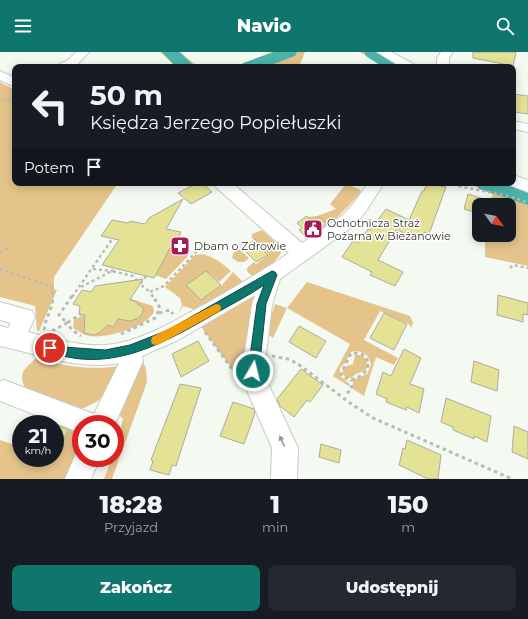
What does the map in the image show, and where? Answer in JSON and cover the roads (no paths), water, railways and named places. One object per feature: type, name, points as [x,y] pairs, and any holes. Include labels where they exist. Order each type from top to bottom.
[{"type":"street","points":[[71,64],[83,52]]},
{"type":"street","points":[[384,52],[404,64]]},
{"type":"street","points":[[443,64],[447,52]]},
{"type":"street","points":[[0,75],[12,81]]},
{"type":"street","points":[[516,126],[528,128]]},
{"type":"street","points":[[516,181],[528,186]]},
{"type":"street","points":[[225,186],[302,254]]},
{"type":"street","points":[[0,312],[25,317],[7,337],[75,353],[105,355],[123,342],[172,333],[254,287],[302,254],[350,219],[374,186]]},
{"type":"street","points":[[272,275],[262,304],[253,371],[260,393],[286,448],[284,479]]},
{"type":"street","points":[[106,415],[132,361],[123,342]]},
{"type":"street","points":[[4,391],[72,417]]},
{"type":"street","points":[[78,479],[83,467]]},
{"type":"waterway","points":[[170,52],[183,64]]},
{"type":"waterway","points":[[257,64],[289,52]]},
{"type":"waterway","points":[[372,52],[390,64]]},
{"type":"waterway","points":[[497,186],[528,197]]},
{"type":"place","name":"Ochotnicza Straż Pożarna w Bieżanowie","points":[[313,229]]},
{"type":"place","name":"Dbam o Zdrowie","points":[[180,246]]}]
